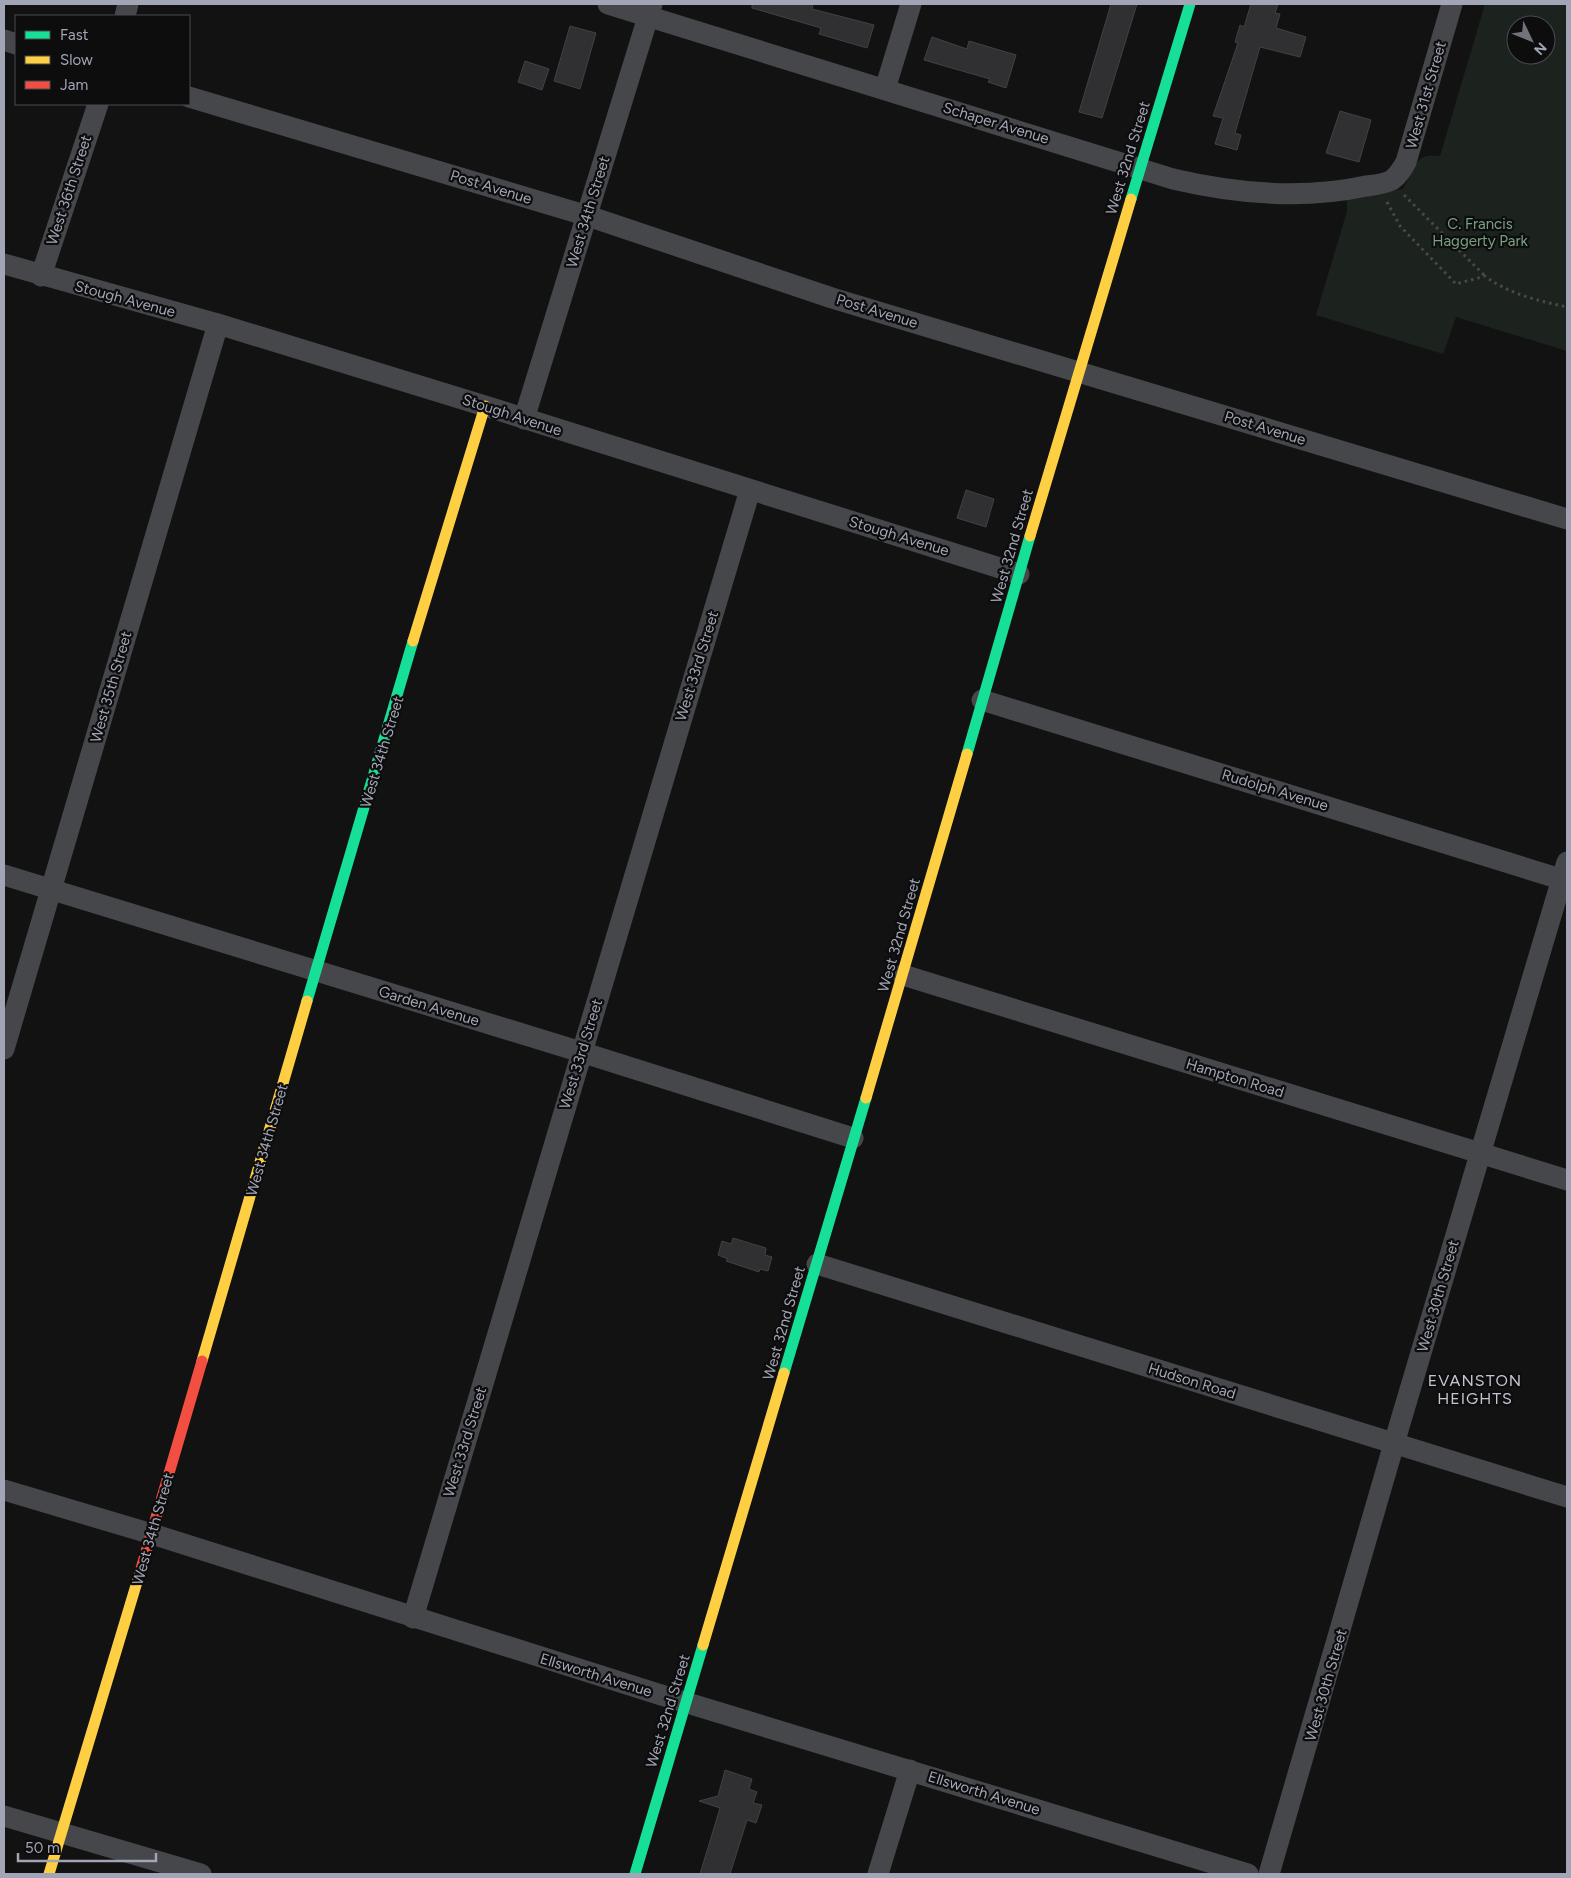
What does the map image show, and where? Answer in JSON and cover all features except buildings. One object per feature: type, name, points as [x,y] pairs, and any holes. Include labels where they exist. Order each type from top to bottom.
[{"type":"street","name":"Schaper Avenue","points":[[608,4],[651,10],[885,89],[1210,187],[1296,195],[1354,189],[1393,192]]},
{"type":"street","points":[[885,89],[911,4]]},
{"type":"street","name":"West 32nd Street","points":[[635,1874],[903,975],[1078,372],[1142,168],[1190,4]]},
{"type":"street","name":"West 31st Street","points":[[1393,192],[1406,162],[1452,4]]},
{"type":"street","name":"West 34th Street","points":[[524,419],[651,10]]},
{"type":"street","name":"Post Avenue","points":[[190,97],[588,216],[832,298],[1567,519]]},
{"type":"street","name":"West 36th Street","points":[[41,276],[98,105]]},
{"type":"street","name":"Stough Avenue","points":[[4,264],[41,276],[218,324],[1019,574]]},
{"type":"street","name":"West 35th Street","points":[[4,1049],[218,324]]},
{"type":"street","name":"West 34th Street","points":[[48,1874],[152,1534],[316,972],[485,406]]},
{"type":"street","name":"West 33rd Street","points":[[413,1618],[750,490]]},
{"type":"street","name":"Rudolph Avenue","points":[[982,700],[1565,874]]},
{"type":"street","name":"West 30th Street","points":[[1269,1874],[1394,1444],[1565,874]]},
{"type":"street","name":"Garden Avenue","points":[[4,875],[581,1052],[853,1138]]},
{"type":"street","name":"Hampton Road","points":[[903,975],[1567,1180]]},
{"type":"street","name":"Hudson Road","points":[[817,1264],[1567,1497]]},
{"type":"street","name":"Ellsworth Avenue","points":[[4,1490],[152,1534],[687,1703],[1248,1874]]},
{"type":"street","points":[[878,1874],[910,1770]]},
{"type":"street","points":[[4,1816],[201,1874]]},
{"type":"path","points":[[1393,192],[1400,226],[1456,284],[1485,276]]},
{"type":"path","points":[[1393,192],[1485,276],[1504,288],[1524,296],[1567,306]]},
{"type":"green space","name":"C. Francis Haggerty Park","points":[[1485,4],[1567,4],[1567,351],[1456,317],[1443,354],[1316,315],[1347,211],[1347,199],[1403,189],[1416,164],[1431,155],[1440,156]]},
{"type":"traffic: fast","points":[[1131,199],[1190,4]]},
{"type":"traffic: fast","points":[[967,754],[1030,536]]},
{"type":"traffic: fast","points":[[307,1001],[413,641]]},
{"type":"traffic: fast","points":[[784,1373],[866,1098]]},
{"type":"traffic: fast","points":[[635,1874],[703,1645]]},
{"type":"traffic: slow","points":[[1030,536],[1131,199]]},
{"type":"traffic: slow","points":[[413,641],[485,406]]},
{"type":"traffic: slow","points":[[866,1098],[967,754]]},
{"type":"traffic: slow","points":[[202,1361],[307,1001]]},
{"type":"traffic: slow","points":[[703,1645],[784,1373]]},
{"type":"traffic: slow","points":[[49,1874],[140,1572]]},
{"type":"traffic: jam","points":[[140,1572],[202,1361]]},
{"type":"district","name":"EVANSTON HEIGHTS","points":[[1475,1389]]}]
